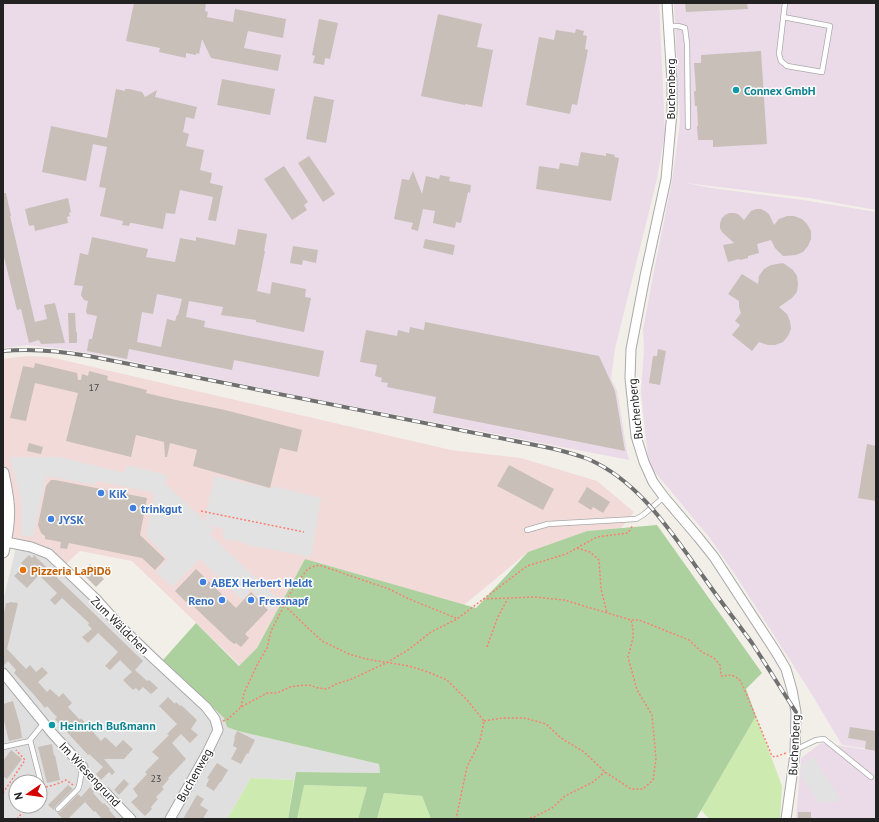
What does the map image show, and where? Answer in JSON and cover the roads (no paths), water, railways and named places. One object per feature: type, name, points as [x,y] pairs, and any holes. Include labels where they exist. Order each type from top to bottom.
[{"type":"street","name":"Buchenberg","points":[[667,3],[672,81],[672,112],[666,179],[631,349],[630,378],[636,436],[644,462],[653,482],[714,557],[786,669],[796,712],[791,751],[791,783],[786,819]]},
{"type":"street","points":[[3,473],[9,512],[4,547]]},
{"type":"street","name":"Zum Wäldchen","points":[[4,547],[31,547],[49,554],[96,599],[120,626],[206,707],[216,720],[218,728]]},
{"type":"street","name":"Im Wiesengrund","points":[[3,673],[83,767]]},
{"type":"street","name":"Buchenweg","points":[[170,819],[207,753],[218,728]]},
{"type":"street","name":"Im Wiesengrund","points":[[105,792],[131,819]]},
{"type":"lane","points":[[783,17],[830,26],[822,72],[787,66],[781,61],[779,54],[783,17],[785,3]]},
{"type":"lane","points":[[669,26],[685,28],[688,127]]},
{"type":"lane","points":[[527,530],[548,524],[636,519],[664,497]]},
{"type":"lane","points":[[39,774],[30,741],[44,723]]},
{"type":"lane","points":[[791,751],[816,740],[824,739],[871,777]]},
{"type":"lane","points":[[3,747],[30,741]]},
{"type":"lane","points":[[58,809],[80,786],[80,775],[83,767]]},
{"type":"railway","points":[[3,351],[46,350],[89,356],[550,448],[588,459],[607,469],[624,481],[640,495],[654,511],[680,544],[752,643],[796,712]]},
{"type":"place","name":"Connex GmbH","points":[[736,90]]},
{"type":"place","name":"KiK","points":[[101,493]]},
{"type":"place","name":"trinkgut","points":[[133,508]]},
{"type":"place","name":"JYSK","points":[[51,519]]},
{"type":"place","name":"Pizzeria LaPiDö","points":[[23,570]]},
{"type":"place","name":"ABEX Herbert Heldt","points":[[203,582]]},
{"type":"place","name":"Reno","points":[[222,600]]},
{"type":"place","name":"Fressnapf","points":[[251,600]]},
{"type":"place","name":"Heinrich Bußmann","points":[[52,725]]}]
